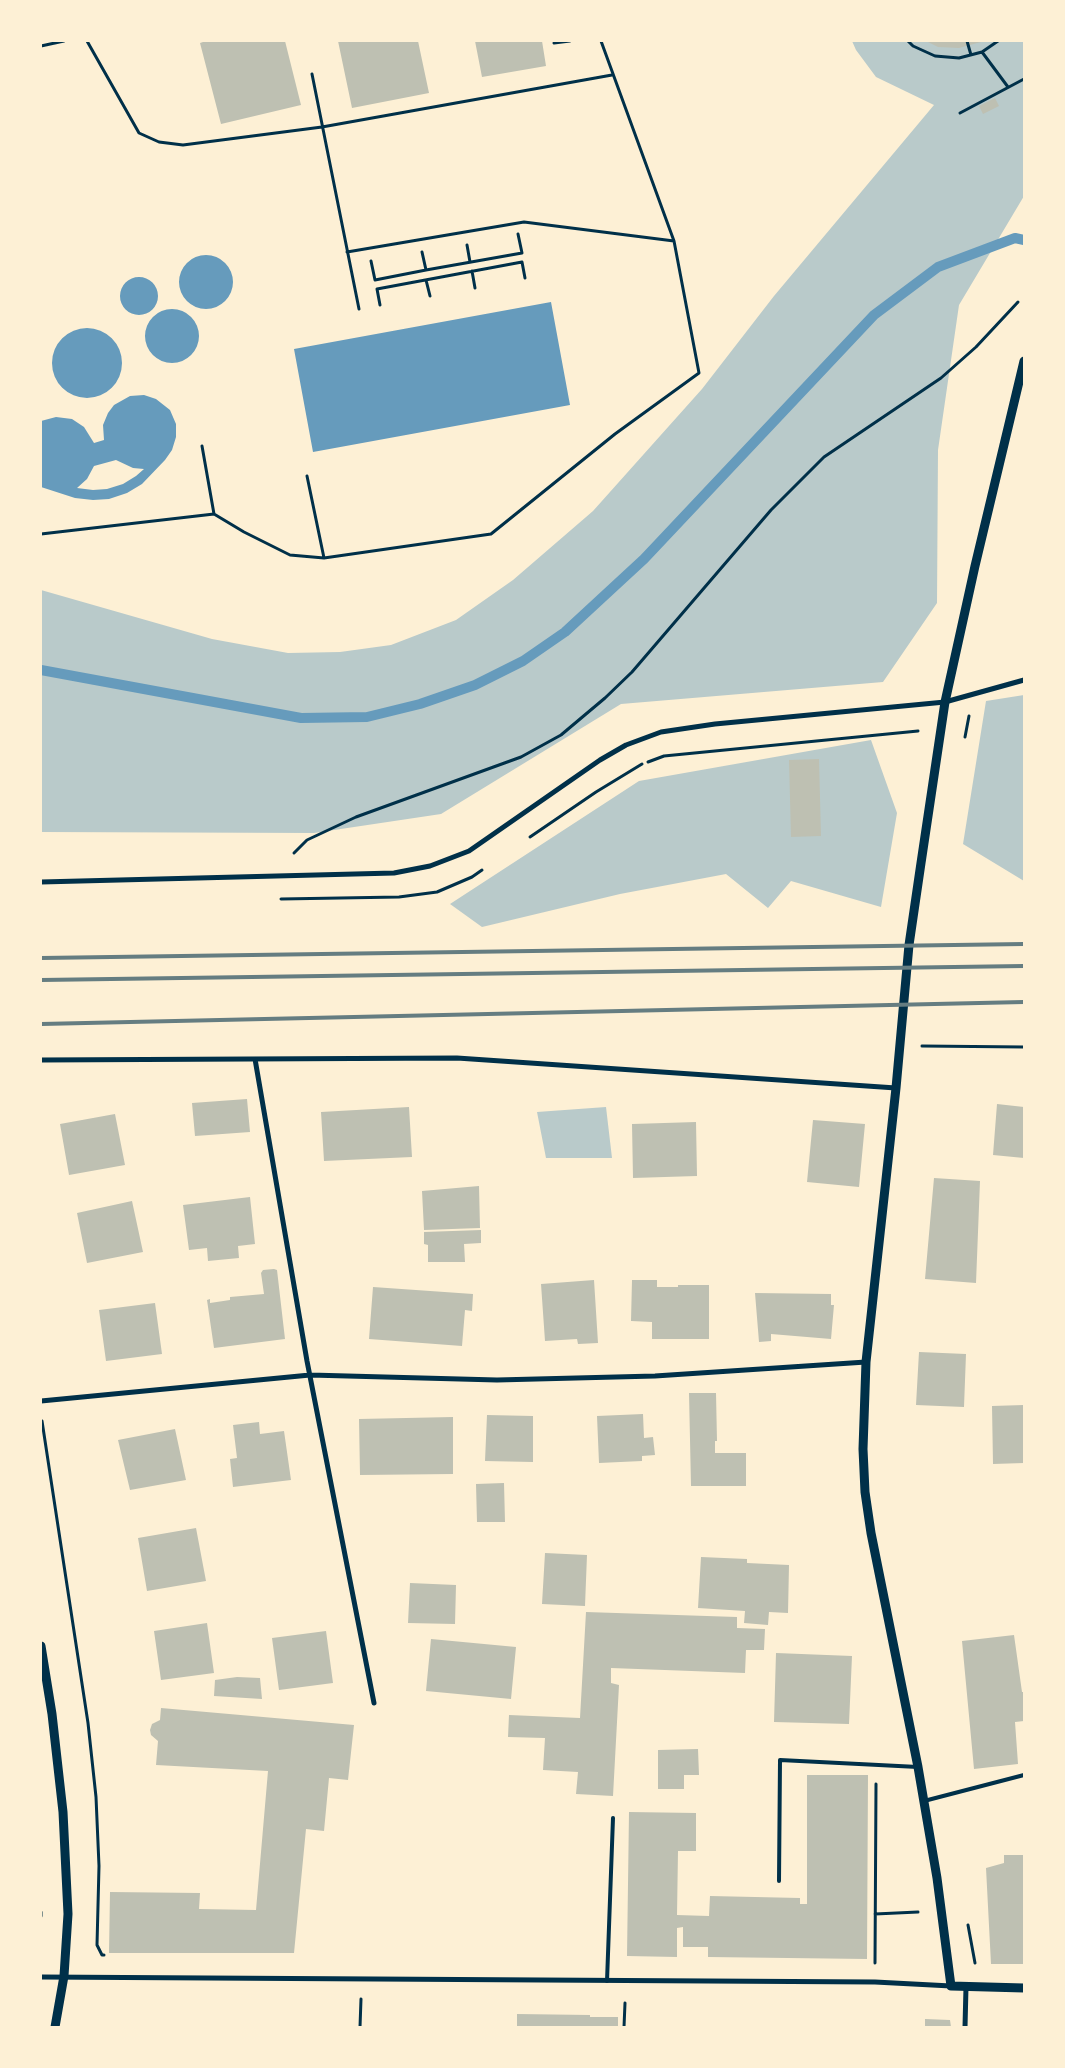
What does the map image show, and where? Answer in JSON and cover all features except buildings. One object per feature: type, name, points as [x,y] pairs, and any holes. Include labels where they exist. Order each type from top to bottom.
[{"type":"street","points":[[950,1986],[937,1878],[918,1767],[879,1579],[865,1492],[863,1448],[866,1362],[896,1088],[909,946],[946,702],[974,566],[1024,361]]},
{"type":"street","points":[[41,882],[394,873],[430,866],[469,851],[626,744],[661,732],[714,724],[946,702],[1024,680]]},
{"type":"street","points":[[41,1060],[457,1058],[896,1088]]},
{"type":"street","points":[[255,1059],[310,1375],[374,1703]]},
{"type":"street","points":[[41,1401],[310,1375],[497,1380],[655,1376],[866,1362]]},
{"type":"street","points":[[41,1646],[54,1729],[63,1812],[68,1914],[64,1976],[56,2027]]},
{"type":"street","points":[[41,1977],[875,1982],[1024,1988]]},
{"type":"street","points":[[965,2027],[966,1987]]},
{"type":"lane","points":[[779,1881],[780,1760],[918,1767]]},
{"type":"lane","points":[[924,1802],[1024,1775]]},
{"type":"lane","points":[[607,1981],[613,1818]]},
{"type":"path","points":[[41,46],[64,41]]},
{"type":"path","points":[[87,41],[139,133],[159,142],[183,145],[322,127],[612,74]]},
{"type":"path","points":[[554,43],[570,41]]},
{"type":"path","points":[[41,534],[214,514],[244,532],[290,555],[324,558],[491,534],[614,434],[699,373],[674,241],[601,41]]},
{"type":"path","points":[[908,41],[913,46],[935,56],[959,58],[982,52],[998,41]]},
{"type":"path","points":[[967,41],[970,55]]},
{"type":"path","points":[[982,52],[1008,87]]},
{"type":"path","points":[[312,74],[358,309]]},
{"type":"path","points":[[960,113],[1024,79]]},
{"type":"path","points":[[347,252],[524,222],[674,241]]},
{"type":"path","points":[[371,261],[375,280],[522,253],[518,234]]},
{"type":"path","points":[[467,245],[470,262]]},
{"type":"path","points":[[422,252],[426,270]]},
{"type":"path","points":[[380,305],[377,289],[472,271],[522,262],[525,278]]},
{"type":"path","points":[[472,271],[475,288]]},
{"type":"path","points":[[426,280],[430,296]]},
{"type":"path","points":[[294,853],[307,840],[356,817],[521,756],[561,735],[605,698],[632,672],[771,510],[824,457],[942,378],[976,347],[1018,302]]},
{"type":"path","points":[[202,446],[214,514]]},
{"type":"path","points":[[307,476],[324,558]]},
{"type":"path","points":[[964,742],[972,695]]},
{"type":"path","points":[[921,1038],[920,1046],[1024,1047]]},
{"type":"path","points":[[41,1415],[88,1723],[96,1797],[99,1866],[97,1945],[102,1955],[110,1955]]},
{"type":"path","points":[[875,1982],[876,1765]]},
{"type":"path","points":[[968,1919],[973,1962],[979,1969]]},
{"type":"path","points":[[360,2027],[361,1978]]},
{"type":"path","points":[[624,2027],[625,2003]]},
{"type":"shaded area","points":[[852,41],[1024,41],[1024,196],[959,305],[938,450],[937,603],[883,682],[621,704],[441,814],[314,833],[41,832],[41,590],[212,639],[288,653],[340,652],[391,645],[456,620],[513,580],[593,511],[702,389],[774,296],[934,105],[876,77],[856,50]]},
{"type":"shaded area","points":[[1024,695],[1024,881],[963,844],[986,701]]},
{"type":"shaded area","points":[[871,740],[897,813],[881,907],[791,881],[768,908],[726,874],[620,894],[482,927],[450,904],[639,781]]},
{"type":"shaded area","points":[[606,1107],[612,1158],[546,1158],[537,1112]]},
{"type":"water","points":[[201,255],[211,255],[221,259],[229,267],[233,282],[229,297],[221,305],[211,309],[201,309],[191,305],[183,297],[179,287],[179,277],[183,267],[191,259]]},
{"type":"water","points":[[139,277],[153,282],[158,296],[153,310],[139,315],[125,310],[120,296],[125,282]]},
{"type":"water","points":[[551,302],[570,405],[313,452],[294,349]]},
{"type":"water","points":[[167,309],[177,309],[187,313],[195,321],[199,336],[195,351],[187,359],[177,363],[167,363],[157,359],[149,351],[145,341],[145,331],[149,321],[157,313]]},
{"type":"water","points":[[87,328],[106,334],[116,344],[122,363],[116,382],[106,392],[87,398],[68,392],[58,382],[52,363],[58,344],[68,334]]},
{"type":"water","points":[[144,395],[156,399],[170,410],[176,424],[176,437],[172,450],[142,484],[127,493],[109,499],[93,500],[75,498],[41,487],[41,421],[56,417],[72,419],[84,427],[94,443],[104,440],[103,425],[114,405],[130,396]],"holes":[[[116,460],[133,468],[144,469],[123,484],[107,489],[77,488],[87,479],[94,466]]]},
{"type":"waterway","points":[[41,670],[301,718],[367,717],[420,704],[475,685],[523,661],[565,632],[644,559],[874,315],[938,267],[1015,238],[1024,240]]},
{"type":"railway","points":[[41,958],[1024,944]]},
{"type":"railway","points":[[41,980],[1024,966]]},
{"type":"railway","points":[[41,1024],[1024,1002]]}]
